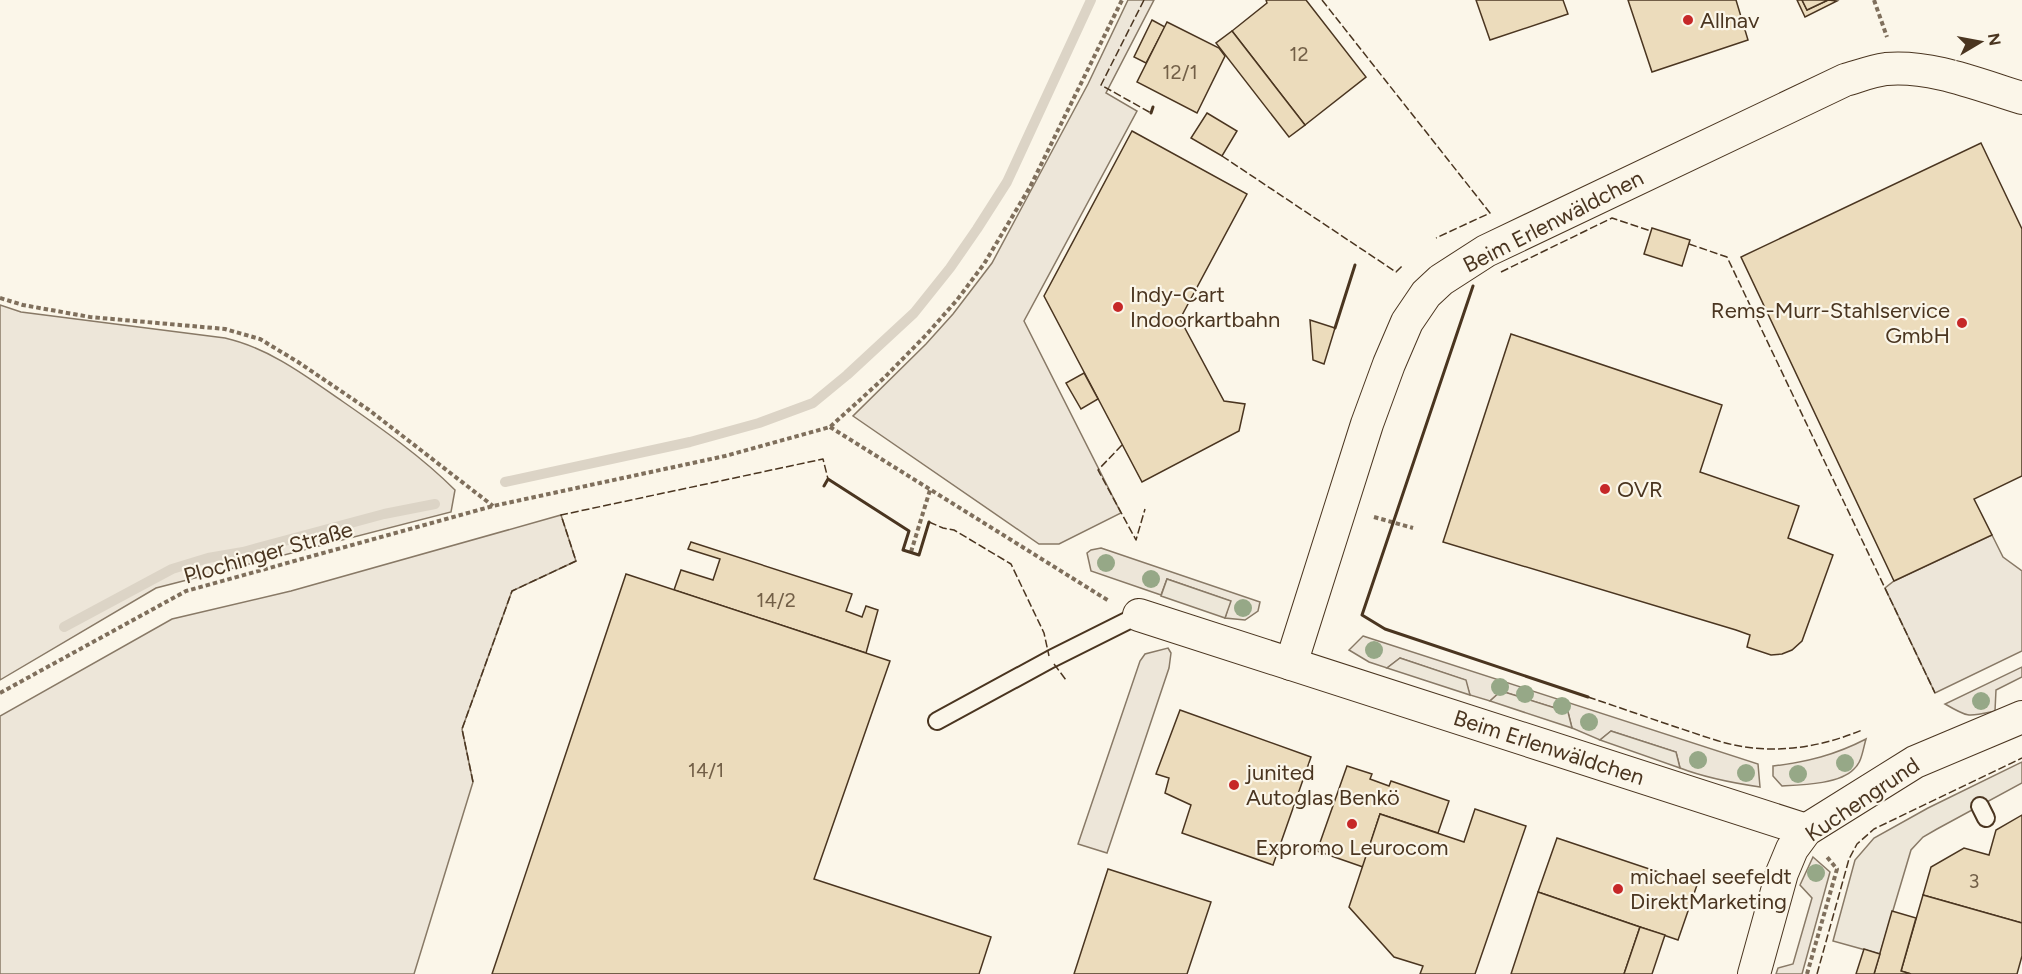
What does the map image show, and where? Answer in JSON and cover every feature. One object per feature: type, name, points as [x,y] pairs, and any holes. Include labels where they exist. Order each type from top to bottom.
[{"type":"street","name":"Beim Erlenwäldchen","points":[[1291,664],[1367,424],[1389,364],[1412,315],[1426,294],[1441,280],[1486,251],[1537,225],[1845,80],[1883,70],[1914,70],[1950,76],[2022,98]]},
{"type":"street","name":"Beim Erlenwäldchen","points":[[1139,615],[1806,830]]},
{"type":"street","name":"Kuchengrund","points":[[1754,974],[1782,873],[1792,849],[1806,830],[1915,762],[2022,717]]},
{"type":"lane","points":[[937,721],[1051,659],[1139,615]]},
{"type":"path","points":[[1122,0],[1030,187],[984,264],[957,300],[926,335],[884,378],[830,427],[1100,597],[1139,615]]},
{"type":"path","points":[[0,298],[23,305],[90,317],[225,329],[260,339],[369,410],[493,506]]},
{"type":"path","name":"Plochinger Straße","points":[[0,693],[186,591],[493,506],[725,456],[830,427]]},
{"type":"path","points":[[911,552],[930,490]]},
{"type":"path","points":[[1368,515],[1413,528]]},
{"type":"path","points":[[1806,830],[1837,869],[1807,974]]},
{"type":"shaded area","points":[[1128,0],[1154,0],[1106,93],[1137,111],[1024,321],[1121,513],[1059,544],[1039,544],[853,416],[926,344],[953,314],[992,263],[1088,84]]},
{"type":"shaded area","points":[[0,305],[21,312],[225,338],[257,349],[315,382],[415,454],[455,490],[451,512],[156,588],[0,680]]},
{"type":"shaded area","points":[[561,515],[576,561],[512,591],[462,729],[473,782],[414,974],[0,974],[0,716],[172,619],[291,591]]},
{"type":"shaded area","points":[[1992,535],[2003,557],[2022,571],[2022,651],[1935,693],[1885,588],[1894,581]]},
{"type":"shaded area","points":[[1101,548],[1260,602],[1258,611],[1245,620],[1225,618],[1230,601],[1167,579],[1161,595],[1091,571],[1087,553]]},
{"type":"shaded area","points":[[1167,579],[1231,601],[1225,618],[1161,596]]},
{"type":"shaded area","points":[[1363,636],[1758,764],[1760,787],[1720,780],[1680,768],[1676,752],[1611,731],[1600,740],[1572,728],[1568,712],[1501,691],[1490,701],[1470,695],[1465,680],[1400,658],[1387,668],[1369,662],[1349,650]]},
{"type":"shaded area","points":[[1168,648],[1171,653],[1169,668],[1107,853],[1078,844],[1140,661],[1145,654]]},
{"type":"shaded area","points":[[1400,658],[1466,680],[1470,695],[1387,668]]},
{"type":"shaded area","points":[[2022,667],[2022,677],[1996,690],[1995,711],[1969,715],[1945,704]]},
{"type":"shaded area","points":[[1501,691],[1568,712],[1572,728],[1490,701]]},
{"type":"shaded area","points":[[1611,731],[1676,752],[1680,768],[1600,740]]},
{"type":"shaded area","points":[[1866,739],[1857,766],[1840,778],[1820,783],[1782,786],[1773,776],[1773,766],[1821,757]]},
{"type":"shaded area","points":[[2022,762],[2022,783],[1923,837],[1911,850],[1880,954],[1833,941],[1855,860],[1874,838],[1928,808]]},
{"type":"shaded area","points":[[1813,857],[1830,872],[1802,974],[1776,974],[1778,968],[1793,964],[1812,898],[1800,885]]},
{"type":"building","points":[[1266,0],[1306,0],[1366,77],[1305,125],[1232,31],[1267,3]]},
{"type":"building","points":[[1476,0],[1563,0],[1568,14],[1490,40]]},
{"type":"building","name":"Allnav","points":[[1628,0],[1736,0],[1748,40],[1652,72]]},
{"type":"building","points":[[1797,0],[1802,0],[1807,10],[1828,0],[1837,1],[1805,17]]},
{"type":"building","points":[[1802,0],[1828,0],[1807,10]]},
{"type":"building","points":[[1152,20],[1165,27],[1146,63],[1134,57]]},
{"type":"building","points":[[1167,22],[1219,48],[1225,56],[1197,113],[1137,82]]},
{"type":"building","points":[[1232,31],[1305,125],[1289,137],[1216,43]]},
{"type":"building","points":[[1207,113],[1237,131],[1222,156],[1191,138]]},
{"type":"building","name":"Indy-Cart Indoorkartbahn","points":[[1132,131],[1247,194],[1180,319],[1224,401],[1245,404],[1239,431],[1142,482],[1044,296]]},
{"type":"building","points":[[1981,143],[2022,229],[2022,476],[1974,499],[1992,535],[1894,581],[1741,257]]},
{"type":"building","points":[[1652,228],[1690,240],[1682,266],[1644,254]]},
{"type":"building","points":[[1310,320],[1335,328],[1324,364],[1313,360]]},
{"type":"building","name":"OVR","points":[[1511,334],[1722,405],[1700,472],[1799,506],[1788,538],[1833,555],[1802,641],[1792,650],[1771,655],[1747,647],[1750,635],[1736,630],[1443,542]]},
{"type":"building","points":[[1084,373],[1098,399],[1081,409],[1066,383]]},
{"type":"building","points":[[691,542],[852,594],[846,611],[862,617],[866,606],[878,610],[866,653],[674,590],[681,570],[713,580],[720,559],[688,549]]},
{"type":"building","points":[[626,574],[890,661],[814,879],[991,937],[979,974],[492,974]]},
{"type":"building","name":"junited Autoglas Benkö","points":[[1180,710],[1311,757],[1273,865],[1182,833],[1191,805],[1165,793],[1169,778],[1156,774]]},
{"type":"building","name":"Expromo Leurocom","points":[[1347,766],[1372,774],[1370,779],[1389,786],[1391,781],[1449,801],[1438,833],[1380,814],[1363,867],[1317,851]]},
{"type":"building","points":[[1475,809],[1526,826],[1475,974],[1420,974],[1423,966],[1394,957],[1349,907],[1380,814],[1464,842]]},
{"type":"building","points":[[2022,815],[2022,923],[1923,895],[1931,867],[1964,848],[1989,855],[1996,830]]},
{"type":"building","name":"michael seefeldt DirektMarketing","points":[[1557,838],[1697,885],[1678,940],[1538,892]]},
{"type":"building","points":[[1108,869],[1211,902],[1187,974],[1074,974]]},
{"type":"building","points":[[1538,892],[1640,927],[1624,974],[1511,974]]},
{"type":"building","points":[[1923,895],[2022,923],[2022,956],[2017,974],[1911,974],[1901,971]]},
{"type":"building","points":[[1892,911],[1916,918],[1901,971],[1911,974],[1874,974]]},
{"type":"building","points":[[1640,927],[1665,935],[1652,974],[1624,974]]},
{"type":"building","points":[[1864,949],[1880,954],[1874,974],[1856,974]]},
{"type":"waterway","points":[[505,482],[690,442],[759,423],[813,403],[914,313],[950,268],[977,229],[1007,182],[1091,0]]},
{"type":"waterway","points":[[64,627],[172,569],[384,514],[435,504]]},
{"type":"fence","points":[[1144,0],[1101,85],[1151,113]]},
{"type":"fence","points":[[1322,0],[1490,213],[1436,238]]},
{"type":"fence","points":[[1222,156],[1396,272],[1403,265]]},
{"type":"fence","points":[[1501,272],[1612,218],[1651,231]]},
{"type":"fence","points":[[1689,244],[1727,257],[1935,693]]},
{"type":"fence","points":[[1122,445],[1098,470],[1136,540],[1145,509]]},
{"type":"fence","points":[[473,782],[462,729],[512,591],[576,561],[561,515],[823,459],[828,479]]},
{"type":"fence","points":[[929,522],[954,530],[1011,564],[1044,633],[1049,656]]},
{"type":"fence","points":[[1054,664],[1066,680]]},
{"type":"fence","points":[[1588,697],[1725,743],[1744,747],[1795,748],[1823,743],[1862,730]]},
{"type":"fence","points":[[1817,974],[1849,859],[1857,844],[1874,829],[2022,758]]},
{"type":"wall","points":[[1151,113],[1153,107]]},
{"type":"wall","points":[[1335,328],[1355,265]]},
{"type":"wall","points":[[1473,286],[1362,615],[1385,629],[1588,697]]},
{"type":"wall","points":[[824,486],[828,479],[909,531],[903,550],[919,555],[929,522]]},
{"type":"place","name":"Allnav","points":[[1688,20]]},
{"type":"place","name":"Indy-Cart Indoorkartbahn","points":[[1118,307]]},
{"type":"place","name":"Rems-Murr-Stahlservice GmbH","points":[[1962,323]]},
{"type":"place","name":"OVR","points":[[1605,489]]},
{"type":"place","name":"junited Autoglas Benkö","points":[[1234,785]]},
{"type":"place","name":"Expromo Leurocom","points":[[1352,824]]},
{"type":"place","name":"michael seefeldt DirektMarketing","points":[[1618,889]]}]
